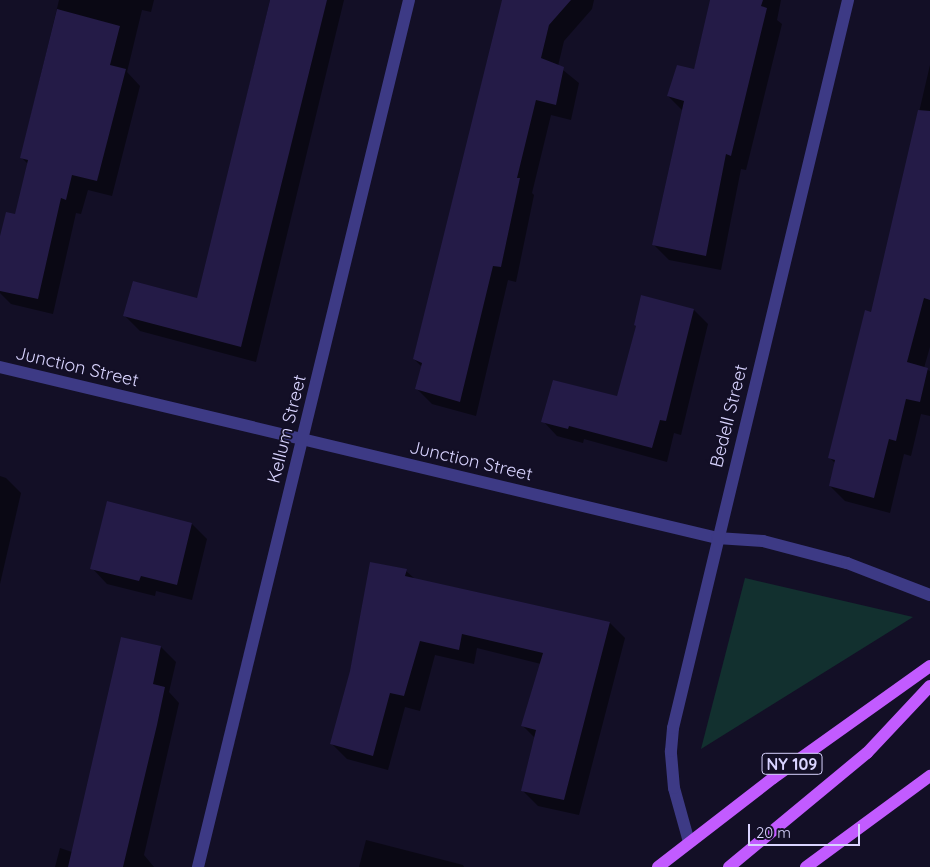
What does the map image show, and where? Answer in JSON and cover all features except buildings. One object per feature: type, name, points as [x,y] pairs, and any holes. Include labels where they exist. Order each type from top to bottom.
[{"type":"main road","name":"NY 109","points":[[658,867],[689,842],[930,666]]},
{"type":"main road","points":[[729,867],[867,753],[930,686]]},
{"type":"main road","points":[[806,867],[930,776]]},
{"type":"street","name":"Kellum Street","points":[[198,867],[409,0]]},
{"type":"street","name":"Bedell Street","points":[[689,842],[677,803],[671,751],[673,728],[717,538],[848,0]]},
{"type":"street","name":"Junction Street","points":[[0,367],[717,538],[763,541],[847,563],[930,595]]},
{"type":"green space","points":[[745,578],[913,617],[701,749]]}]
